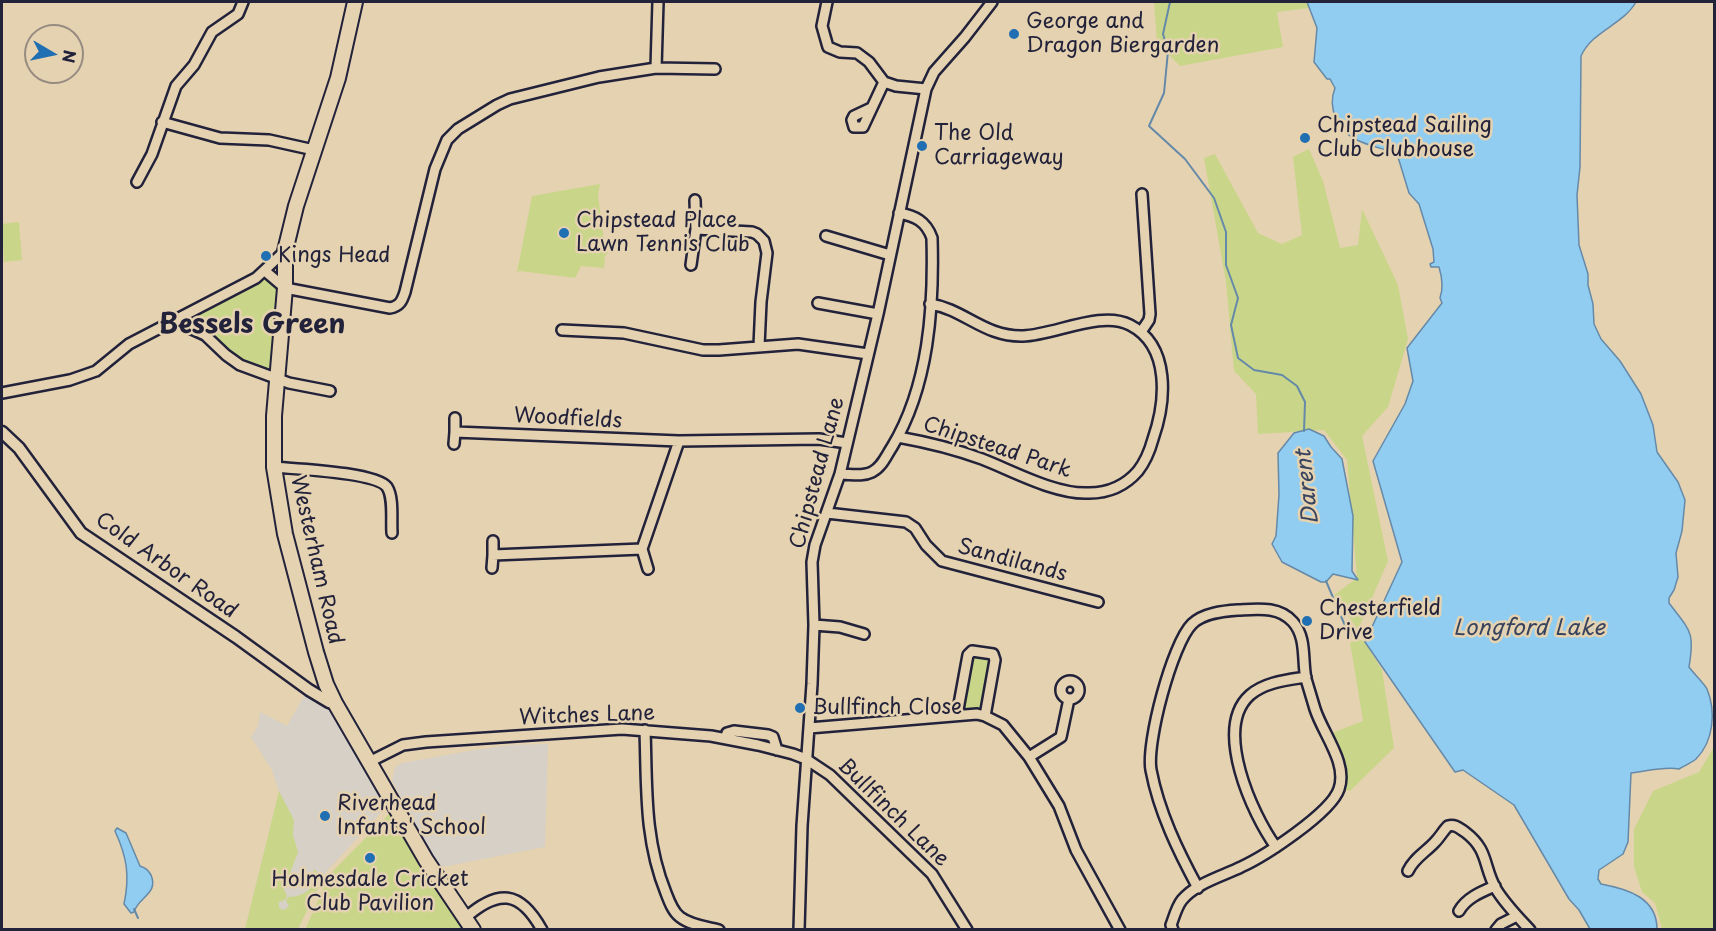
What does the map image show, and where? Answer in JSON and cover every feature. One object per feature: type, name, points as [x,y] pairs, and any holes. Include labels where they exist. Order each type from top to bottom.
[{"type":"highway","name":"Westerham Road","points":[[355,2],[338,78],[296,206],[285,251],[285,288],[274,416],[274,467],[285,534],[326,684],[426,860],[473,930]]},
{"type":"main road","name":"Cold Arbor Road","points":[[2,432],[19,448],[81,533],[236,637],[309,690],[335,703]]},
{"type":"street","points":[[137,182],[152,153],[176,86],[194,65],[212,32],[238,14],[243,2]]},
{"type":"street","points":[[656,68],[658,2]]},
{"type":"street","points":[[827,2],[822,26],[828,47],[840,52],[857,53],[868,62],[884,82],[896,86],[926,89]]},
{"type":"street","name":"Chipstead Lane","points":[[799,930],[802,826],[814,625],[812,562],[815,545],[840,474],[878,314],[926,89],[934,72],[992,2]]},
{"type":"street","points":[[265,271],[285,288],[390,308],[397,307],[402,302],[405,292],[435,169],[447,140],[458,129],[510,99],[599,77],[656,68],[715,69]]},
{"type":"street","points":[[871,108],[884,82]]},
{"type":"street","points":[[162,123],[220,138],[269,140],[314,150]]},
{"type":"street","points":[[930,304],[946,308],[980,327],[1003,334],[1032,336],[1110,320],[1123,322],[1142,332],[1150,314],[1142,195]]},
{"type":"street","points":[[691,265],[696,229],[695,200]]},
{"type":"street","name":"Chipstead Park","points":[[840,474],[866,474],[880,467],[905,423],[927,347],[932,246],[929,229],[917,218],[899,213]]},
{"type":"street","points":[[696,229],[752,232],[764,240],[767,253],[759,346]]},
{"type":"street","points":[[826,236],[891,255]]},
{"type":"street","points":[[2,393],[70,380],[96,371],[129,344],[265,271],[285,251]]},
{"type":"street","points":[[818,303],[878,314]]},
{"type":"street","points":[[174,321],[205,335],[240,365],[277,380],[330,391]]},
{"type":"street","points":[[562,330],[624,333],[702,350],[719,351],[798,344],[868,354]]},
{"type":"street","name":"Chipstead Park","points":[[898,436],[964,453],[1066,490],[1091,494],[1111,490],[1138,471],[1152,444],[1162,411],[1163,394],[1156,351],[1142,332]]},
{"type":"street","points":[[454,444],[455,418]]},
{"type":"street","name":"Woodfields","points":[[455,432],[679,441],[819,439],[847,443]]},
{"type":"street","points":[[648,569],[642,549],[679,441]]},
{"type":"street","points":[[274,467],[376,478],[387,487],[391,502],[392,533]]},
{"type":"street","name":"Sandilands","points":[[827,513],[906,522],[915,528],[926,545],[942,561],[1098,602]]},
{"type":"street","points":[[492,568],[493,541]]},
{"type":"street","points":[[493,555],[642,549]]},
{"type":"street","points":[[1173,930],[1171,925],[1182,900],[1198,888],[1243,867],[1276,847],[1327,808],[1334,799],[1341,782],[1340,766],[1323,731],[1306,677],[1302,639],[1294,623],[1275,610],[1234,610],[1210,614],[1191,625],[1166,684],[1149,757],[1166,823],[1198,888]]},
{"type":"street","points":[[814,625],[840,627],[864,634]]},
{"type":"street","points":[[957,715],[968,655],[972,651],[993,654],[995,660],[985,716]]},
{"type":"street","points":[[1276,847],[1260,823],[1242,777],[1235,751],[1235,721],[1243,702],[1257,689],[1284,680],[1306,677]]},
{"type":"street","points":[[1029,757],[1061,737],[1069,699]]},
{"type":"street","points":[[809,728],[957,715],[985,716],[1003,725],[1029,757],[1059,806],[1076,850],[1120,930]]},
{"type":"street","name":"Witches Lane","points":[[369,762],[403,745],[612,729],[645,730],[726,739],[806,759]]},
{"type":"street","points":[[645,730],[647,815],[651,846],[661,879],[670,903],[680,917],[694,924],[719,930]]},
{"type":"street","name":"Bullfinch Lane","points":[[806,759],[830,774],[932,874],[967,930]]},
{"type":"street","points":[[1408,871],[1410,859],[1434,844],[1448,826],[1455,826],[1480,845],[1495,886],[1530,930]]},
{"type":"street","points":[[1459,911],[1463,904],[1495,886]]},
{"type":"street","points":[[465,918],[484,902],[506,896],[519,900],[530,910],[542,930]]},
{"type":"street","points":[[1496,930],[1501,924],[1517,916]]},
{"type":"shaded area","name":"Riverhead Infants' School","points":[[304,696],[319,701],[330,711],[386,807],[326,872],[298,929],[245,930],[279,791],[272,770],[251,737],[258,726],[260,712],[287,726]]},
{"type":"shaded area","points":[[548,744],[545,847],[437,868],[392,781],[395,767],[402,763],[474,750],[511,745]]},
{"type":"green space","points":[[1154,2],[1307,2],[1309,8],[1277,12],[1283,47],[1180,66],[1157,43]]},
{"type":"green space","points":[[1309,149],[1323,181],[1340,248],[1358,245],[1362,209],[1398,285],[1408,339],[1388,407],[1362,436],[1388,561],[1358,630],[1334,595],[1357,578],[1347,460],[1324,430],[1258,434],[1256,394],[1234,371],[1226,282],[1204,158],[1215,154],[1258,233],[1282,244],[1302,235],[1293,157]]},
{"type":"green space","name":"Chipstead Place Lawn Tennis Club","points":[[600,184],[598,195],[605,249],[608,249],[604,268],[581,266],[575,278],[517,272],[532,196]]},
{"type":"green space","points":[[19,222],[22,260],[4,262],[2,224]]},
{"type":"green space","name":"Bessels Green","points":[[263,279],[268,279],[277,285],[278,290],[273,373],[241,361],[190,324],[188,320]]},
{"type":"green space","points":[[1361,640],[1365,642],[1382,670],[1394,748],[1350,791],[1346,790],[1344,760],[1329,734],[1363,721],[1350,642]]},
{"type":"green space","points":[[973,655],[991,658],[981,711],[963,710]]},
{"type":"green space","points":[[1714,747],[1714,929],[1662,929],[1655,903],[1642,892],[1634,867],[1634,829],[1653,791],[1699,772]]},
{"type":"green space","points":[[279,791],[294,820],[293,835],[298,852],[284,889],[287,896],[285,900],[279,902],[279,907],[282,910],[286,909],[289,906],[286,901],[288,897],[297,896],[312,887],[316,879],[313,869],[324,876],[298,929],[245,929]]},
{"type":"green space","points":[[396,807],[475,930],[305,930],[329,875]]},
{"type":"water","name":"Longford Lake","points":[[1307,2],[1636,2],[1623,17],[1592,40],[1581,56],[1580,167],[1577,195],[1579,245],[1588,274],[1594,324],[1601,339],[1620,361],[1641,394],[1653,425],[1657,452],[1678,482],[1685,500],[1682,531],[1676,553],[1678,577],[1669,603],[1689,632],[1691,646],[1689,667],[1707,689],[1712,707],[1710,735],[1707,744],[1696,759],[1679,769],[1662,768],[1631,773],[1628,842],[1623,854],[1599,870],[1598,879],[1601,884],[1631,892],[1646,902],[1656,918],[1657,929],[1590,929],[1579,910],[1569,899],[1514,805],[1463,770],[1455,772],[1365,642],[1402,562],[1373,461],[1405,404],[1413,381],[1407,348],[1442,303],[1440,298],[1442,282],[1439,267],[1431,267],[1430,264],[1434,262],[1433,249],[1419,204],[1409,193],[1398,157],[1394,153],[1350,136],[1336,118],[1332,103],[1335,88],[1314,62],[1317,28]]},
{"type":"water","points":[[1309,429],[1324,436],[1342,459],[1353,516],[1352,571],[1358,580],[1333,574],[1326,582],[1321,582],[1282,562],[1272,544],[1276,536],[1279,495],[1278,453],[1294,433]]},
{"type":"water","points":[[117,828],[126,833],[140,866],[149,872],[153,881],[150,891],[131,913],[124,904],[127,884],[126,867],[115,831]]},
{"type":"waterway","name":"Darent","points":[[1170,2],[1163,34],[1168,51],[1164,93],[1149,126],[1185,159],[1214,198],[1226,232],[1226,265],[1238,298],[1231,325],[1238,358],[1254,370],[1282,375],[1297,386],[1305,402],[1304,431]]},
{"type":"waterway","name":"Darent","points":[[1326,581],[1349,635],[1368,635]]},
{"type":"waterway","points":[[134,909],[138,918]]},
{"type":"place","name":"George and Dragon Biergarden","points":[[1014,34]]},
{"type":"place","name":"Chipstead Sailing Club Clubhouse","points":[[1305,138]]},
{"type":"place","name":"The Old Carriageway","points":[[922,146]]},
{"type":"place","name":"Chipstead Place Lawn Tennis Club","points":[[564,233]]},
{"type":"place","name":"Kings Head","points":[[266,256]]},
{"type":"place","name":"Chesterfield Drive","points":[[1307,621]]},
{"type":"place","name":"Bullfinch Close","points":[[800,708]]},
{"type":"place","name":"Riverhead Infants' School","points":[[325,816]]},
{"type":"place","name":"Holmesdale Cricket Club Pavilion","points":[[370,858]]},
{"type":"district","name":"Bessels Green","points":[[252,326]]}]
